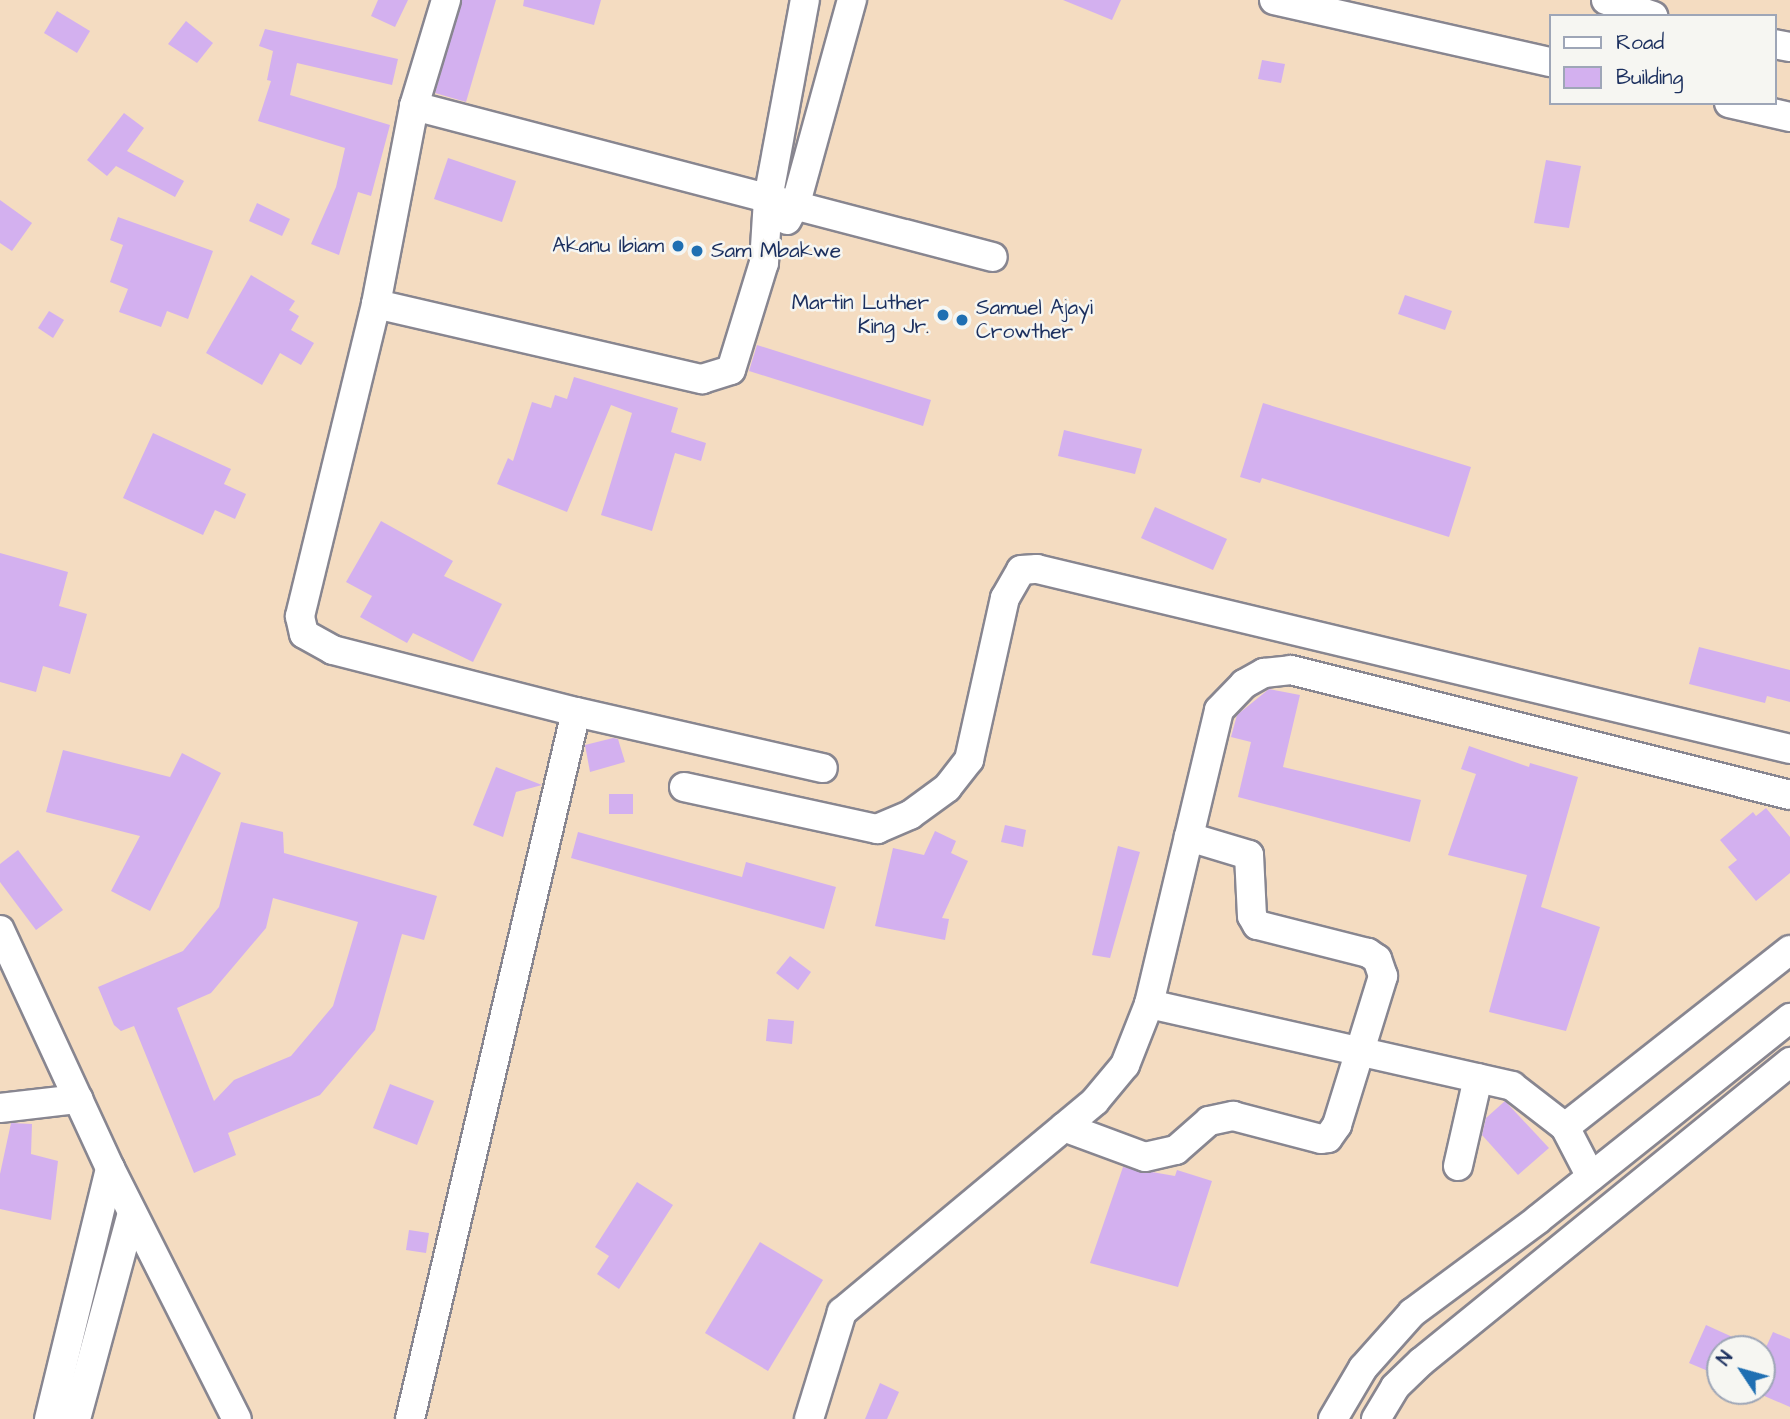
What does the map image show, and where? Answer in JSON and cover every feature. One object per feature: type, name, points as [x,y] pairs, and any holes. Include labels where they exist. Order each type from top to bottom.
[{"type":"street","points":[[446,0],[414,106],[376,304],[300,616],[304,634],[333,650],[576,712],[823,768]]},
{"type":"street","points":[[764,262],[768,199],[806,0]]},
{"type":"street","points":[[376,304],[702,379],[731,370],[764,262],[796,203],[852,0]]},
{"type":"street","points":[[1274,0],[1548,62]]},
{"type":"street","points":[[1606,0],[1647,14]]},
{"type":"street","points":[[1738,105],[1790,117]]},
{"type":"street","points":[[414,106],[768,199],[796,203],[993,257]]},
{"type":"street","points":[[684,787],[877,829],[910,815],[947,788],[969,760],[1005,598],[1021,570],[1037,569],[1790,749]]},
{"type":"street","points":[[809,1419],[842,1312],[1095,1101],[1125,1065],[1149,1004],[1219,710],[1244,684],[1264,673],[1292,670],[1790,795]]},
{"type":"street","points":[[410,1419],[576,712]]},
{"type":"street","points":[[1064,1127],[1146,1157],[1177,1150],[1209,1121],[1233,1116],[1328,1138],[1337,1125],[1362,1052],[1383,976],[1377,959],[1368,953],[1257,925],[1252,916],[1249,855],[1189,837]]},
{"type":"street","points":[[0,930],[110,1168],[237,1419]]},
{"type":"street","points":[[1565,1127],[1790,950]]},
{"type":"street","points":[[1149,1004],[1512,1086],[1565,1127],[1591,1177]]},
{"type":"street","points":[[1790,1018],[1591,1177],[1412,1313],[1363,1368],[1339,1408],[1376,1419],[1395,1387],[1421,1362],[1790,1062]]},
{"type":"street","points":[[1458,1167],[1478,1078]]},
{"type":"street","points":[[0,1108],[78,1099]]},
{"type":"street","points":[[49,1419],[110,1168]]},
{"type":"street","points":[[76,1419],[132,1213]]},
{"type":"building","points":[[378,0],[408,0],[395,27],[371,16]]},
{"type":"building","points":[[462,0],[496,0],[466,102],[435,93]]},
{"type":"building","points":[[524,0],[601,0],[594,25],[523,6]]},
{"type":"building","points":[[1063,0],[1121,0],[1112,20]]},
{"type":"building","points":[[57,11],[90,31],[77,53],[44,33]]},
{"type":"building","points":[[186,21],[213,43],[197,63],[168,44]]},
{"type":"building","points":[[265,29],[398,59],[392,85],[297,63],[290,95],[390,125],[371,196],[358,192],[339,255],[311,244],[336,187],[345,148],[258,121],[271,81],[267,80],[273,51],[259,46]]},
{"type":"building","points":[[1262,60],[1285,64],[1281,83],[1258,79]]},
{"type":"building","points":[[124,113],[144,128],[127,151],[184,181],[175,197],[116,166],[107,176],[87,160]]},
{"type":"building","points":[[448,158],[516,181],[502,222],[434,199]]},
{"type":"building","points":[[1546,160],[1581,166],[1569,228],[1534,223]]},
{"type":"building","points":[[0,200],[32,223],[12,251],[0,243]]},
{"type":"building","points":[[257,203],[290,219],[282,236],[249,221]]},
{"type":"building","points":[[118,217],[213,251],[188,319],[167,311],[161,327],[119,312],[128,289],[110,282],[123,245],[110,240]]},
{"type":"building","points":[[251,275],[295,301],[289,310],[299,316],[291,330],[314,343],[301,365],[280,353],[262,385],[206,353]]},
{"type":"building","points":[[1405,295],[1452,311],[1445,330],[1398,314]]},
{"type":"building","points":[[49,311],[64,320],[53,338],[38,328]]},
{"type":"building","points":[[757,345],[931,400],[923,426],[749,371]]},
{"type":"building","points":[[574,377],[678,408],[671,432],[706,443],[701,461],[675,453],[652,531],[601,515],[632,413],[611,405],[567,512],[497,484],[508,458],[513,461],[532,402],[551,408],[555,395],[567,399]]},
{"type":"building","points":[[1263,403],[1471,467],[1449,537],[1262,478],[1260,483],[1240,477]]},
{"type":"building","points":[[1064,430],[1142,449],[1135,474],[1058,456]]},
{"type":"building","points":[[153,433],[231,469],[224,484],[246,494],[235,519],[215,510],[203,535],[123,498]]},
{"type":"building","points":[[1155,507],[1227,539],[1213,570],[1141,538]]},
{"type":"building","points":[[381,521],[453,561],[444,576],[502,604],[473,662],[413,633],[407,643],[360,617],[372,596],[346,582]]},
{"type":"building","points":[[0,553],[68,572],[59,606],[87,614],[70,674],[43,666],[36,692],[0,682]]},
{"type":"building","points":[[1699,647],[1790,670],[1790,702],[1767,696],[1765,703],[1689,684]]},
{"type":"building","points":[[1269,689],[1300,695],[1283,767],[1421,800],[1410,842],[1238,797],[1251,742],[1231,737],[1237,715]]},
{"type":"building","points":[[618,739],[625,762],[590,772],[585,745]]},
{"type":"building","points":[[1469,746],[1529,767],[1530,763],[1578,777],[1541,907],[1600,927],[1566,1031],[1489,1012],[1527,875],[1448,855],[1476,774],[1461,769]]},
{"type":"building","points":[[63,750],[170,777],[182,753],[221,773],[150,911],[111,891],[140,836],[46,812]]},
{"type":"building","points":[[496,767],[542,785],[516,792],[503,837],[473,825]]},
{"type":"building","points":[[609,794],[633,794],[633,814],[609,814]]},
{"type":"building","points":[[1766,808],[1790,837],[1790,873],[1756,901],[1728,867],[1737,860],[1720,840],[1753,812],[1756,816]]},
{"type":"building","points":[[241,822],[283,832],[284,853],[437,896],[424,940],[402,934],[375,1030],[320,1095],[228,1133],[236,1155],[194,1173],[134,1026],[121,1031],[114,1025],[98,987],[183,951],[219,907]],"holes":[[[273,898],[358,922],[333,1006],[291,1056],[234,1080],[214,1101],[177,1008],[211,993],[266,928]]]},
{"type":"building","points":[[1005,825],[1026,830],[1023,847],[1001,842]]},
{"type":"building","points":[[935,831],[956,841],[951,853],[968,861],[942,918],[949,919],[945,940],[875,926],[893,848],[924,855]]},
{"type":"building","points":[[578,832],[742,877],[746,862],[836,887],[824,929],[571,858]]},
{"type":"building","points":[[1118,846],[1140,852],[1110,958],[1092,955]]},
{"type":"building","points":[[18,850],[63,910],[36,930],[0,882],[0,864]]},
{"type":"building","points":[[790,956],[811,972],[798,990],[776,973]]},
{"type":"building","points":[[768,1019],[794,1021],[792,1044],[766,1041]]},
{"type":"building","points":[[390,1084],[434,1101],[417,1145],[373,1128]]},
{"type":"building","points":[[1505,1101],[1549,1148],[1518,1175],[1482,1135],[1486,1118]]},
{"type":"building","points":[[11,1123],[32,1124],[31,1154],[58,1161],[51,1220],[0,1209],[0,1174]]},
{"type":"building","points":[[1123,1167],[1175,1176],[1177,1170],[1212,1181],[1178,1287],[1090,1263]]},
{"type":"building","points":[[637,1182],[673,1205],[619,1289],[597,1274],[609,1256],[595,1247]]},
{"type":"building","points":[[409,1230],[429,1233],[426,1253],[406,1250]]},
{"type":"building","points":[[760,1242],[823,1280],[768,1371],[705,1333]]},
{"type":"building","points":[[1706,1325],[1728,1335],[1706,1335],[1706,1370],[1689,1363]]},
{"type":"building","points":[[1773,1332],[1790,1339],[1790,1407],[1776,1401],[1776,1335],[1772,1335]]},
{"type":"building","points":[[880,1383],[899,1392],[887,1419],[865,1419]]},
{"type":"place","name":"Akanu Ibiam","points":[[678,246]]},
{"type":"place","name":"Sam Mbakwe","points":[[697,251]]},
{"type":"place","name":"Martin Luther King Jr.","points":[[943,315]]},
{"type":"place","name":"Samuel Ajayi Crowther","points":[[962,320]]}]
